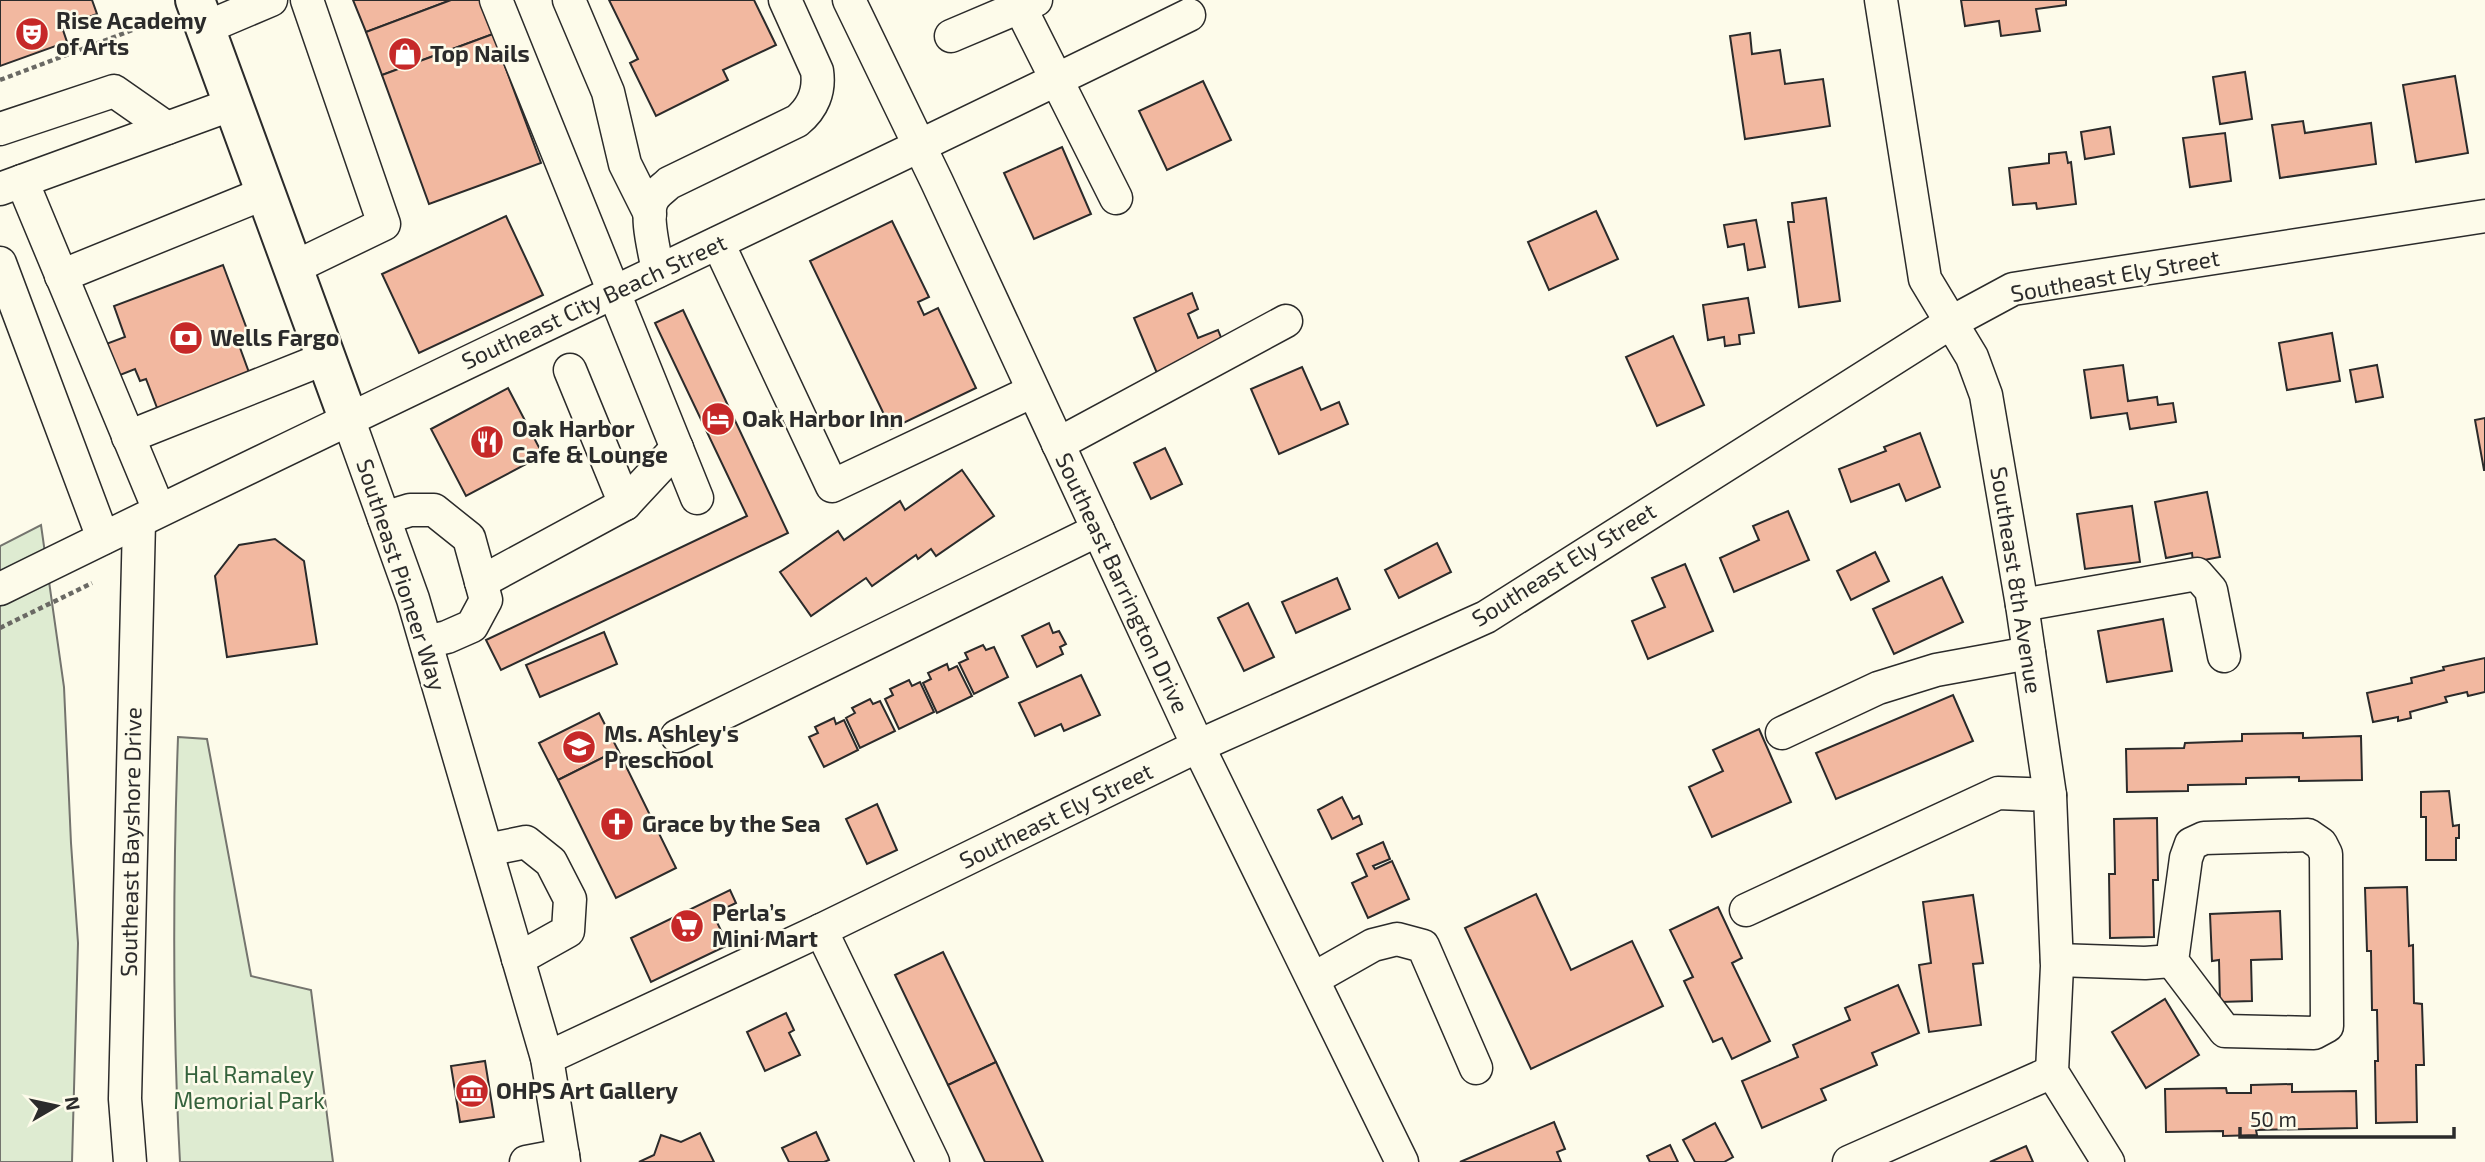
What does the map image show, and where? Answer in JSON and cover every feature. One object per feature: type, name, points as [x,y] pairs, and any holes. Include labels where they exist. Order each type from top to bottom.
[{"type":"main road","name":"Southeast Pioneer Way","points":[[199,11],[348,418]]},
{"type":"street","points":[[199,11],[271,0]]},
{"type":"street","points":[[293,268],[383,224],[307,0]]},
{"type":"street","points":[[496,0],[697,498]]},
{"type":"street","points":[[569,0],[608,92],[625,164],[650,214]]},
{"type":"street","points":[[658,271],[650,214],[654,197],[669,183],[797,121],[807,113],[817,92],[817,71],[785,0]]},
{"type":"street","name":"Southeast Barrington Drive","points":[[849,0],[920,147],[1198,747],[1402,1162]]},
{"type":"street","name":"Southeast 8th Avenue","points":[[1881,0],[1925,279],[1972,357],[1986,395],[2022,605],[2050,795],[2057,960],[2052,1072]]},
{"type":"street","points":[[951,36],[1028,3],[1055,81],[1116,198]]},
{"type":"street","name":"Southeast City Beach Street","points":[[0,589],[348,418],[920,147],[1189,16]]},
{"type":"street","points":[[0,129],[114,91],[167,128]]},
{"type":"street","points":[[149,516],[128,436],[61,275],[11,185],[233,104]]},
{"type":"street","points":[[61,275],[265,193]]},
{"type":"street","name":"Southeast Ely Street","points":[[547,1058],[821,930],[1198,747],[1486,617],[1950,323],[2013,289],[2485,216]]},
{"type":"street","points":[[718,243],[831,486],[1033,391]]},
{"type":"street","points":[[0,263],[103,538]]},
{"type":"street","points":[[1058,444],[1286,321]]},
{"type":"street","points":[[128,436],[326,358]]},
{"type":"street","points":[[570,370],[625,505]]},
{"type":"street","name":"Southeast Pioneer Way","points":[[348,418],[426,642],[547,1058],[564,1159]]},
{"type":"street","points":[[481,582],[625,505],[677,448]]},
{"type":"street","points":[[384,518],[410,509],[434,510],[469,538],[486,600],[472,626],[447,637],[426,642]]},
{"type":"street","name":"Southeast Bayshore Drive","points":[[130,1162],[125,1099],[149,516]]},
{"type":"street","points":[[677,736],[1098,530]]},
{"type":"street","points":[[2022,605],[2197,574],[2211,590],[2224,656]]},
{"type":"street","points":[[1782,733],[1878,688],[1936,670],[2029,653]]},
{"type":"street","points":[[1745,909],[1998,793],[2050,795]]},
{"type":"street","points":[[2308,835],[2320,844],[2326,855],[2327,1026],[2314,1033],[2225,1031],[2172,961],[2186,858],[2191,844],[2204,838],[2308,835]]},
{"type":"street","points":[[486,850],[526,842],[551,862],[570,899],[568,931],[518,959]]},
{"type":"street","points":[[821,930],[933,1162]]},
{"type":"street","points":[[1313,979],[1373,945],[1398,939],[1423,946],[1476,1068]]},
{"type":"street","points":[[2057,960],[2145,963],[2172,961]]},
{"type":"street","points":[[1849,1162],[2052,1072],[2108,1162]]},
{"type":"street","points":[[527,1162],[564,1159]]},
{"type":"path","points":[[0,80],[199,11]]},
{"type":"path","points":[[0,628],[92,583]]},
{"type":"green space","points":[[41,525],[64,687],[78,943],[72,1162],[0,1162],[0,546]]},
{"type":"green space","name":"Hal Ramaley Memorial Park","points":[[178,737],[207,739],[251,976],[311,990],[333,1162],[180,1162],[174,950]]},
{"type":"building","name":"Rise Academy of Arts","points":[[0,0],[92,0],[97,14],[62,27],[67,42],[0,66]]},
{"type":"building","points":[[353,0],[451,0],[366,32]]},
{"type":"building","name":"Top Nails","points":[[451,0],[480,0],[493,34],[382,75],[366,32]]},
{"type":"building","points":[[609,0],[754,0],[776,45],[723,70],[728,80],[656,116],[630,63],[638,59]]},
{"type":"building","points":[[1961,0],[2066,0],[2066,5],[2036,9],[2040,31],[2001,36],[1999,21],[1965,26]]},
{"type":"building","points":[[1750,33],[1752,54],[1780,50],[1785,84],[1823,79],[1830,126],[1745,139],[1730,36]]},
{"type":"building","points":[[493,34],[541,163],[429,204],[382,75]]},
{"type":"building","points":[[2245,72],[2252,119],[2220,124],[2213,77]]},
{"type":"building","points":[[2455,76],[2468,153],[2416,162],[2403,85]]},
{"type":"building","points":[[1203,81],[1231,140],[1167,170],[1139,111]]},
{"type":"building","points":[[2303,121],[2305,133],[2371,123],[2376,164],[2280,178],[2272,125]]},
{"type":"building","points":[[2110,127],[2114,154],[2085,159],[2081,132]]},
{"type":"building","points":[[2225,133],[2231,181],[2190,187],[2183,138]]},
{"type":"building","points":[[1062,147],[1091,214],[1034,239],[1004,173]]},
{"type":"building","points":[[2066,152],[2068,163],[2071,162],[2076,204],[2037,209],[2036,203],[2013,205],[2009,168],[2049,163],[2049,154]]},
{"type":"building","points":[[1826,198],[1840,301],[1799,307],[1788,222],[1794,222],[1792,203]]},
{"type":"building","points":[[1596,211],[1618,259],[1549,290],[1528,242]]},
{"type":"building","points":[[506,216],[543,295],[419,353],[382,274]]},
{"type":"building","points":[[1756,220],[1765,267],[1748,270],[1744,244],[1728,247],[1724,225]]},
{"type":"building","points":[[892,221],[929,297],[918,302],[924,315],[938,308],[976,388],[891,429],[810,261]]},
{"type":"building","name":"Wells Fargo","points":[[223,265],[251,340],[239,345],[251,378],[159,413],[146,379],[140,381],[135,369],[110,379],[98,347],[125,337],[114,306]]},
{"type":"building","points":[[1192,293],[1198,309],[1188,314],[1198,338],[1218,330],[1226,350],[1159,378],[1134,318]]},
{"type":"building","points":[[1748,298],[1754,333],[1739,335],[1740,344],[1725,346],[1724,337],[1708,340],[1703,305]]},
{"type":"building","name":"Oak Harbor Inn","points":[[683,310],[788,533],[501,670],[486,640],[747,516],[655,323]]},
{"type":"building","points":[[2332,333],[2340,381],[2287,390],[2279,343]]},
{"type":"building","points":[[1673,336],[1704,405],[1657,426],[1626,357]]},
{"type":"building","points":[[2123,365],[2128,401],[2157,397],[2158,405],[2173,403],[2176,422],[2130,429],[2127,413],[2091,418],[2084,370]]},
{"type":"building","points":[[2377,365],[2383,397],[2356,402],[2350,370]]},
{"type":"building","points":[[1302,367],[1321,410],[1339,402],[1348,424],[1279,454],[1251,389]]},
{"type":"building","name":"Oak Harbor Cafe & Lounge","points":[[508,388],[543,455],[466,496],[431,429]]},
{"type":"building","points":[[2485,418],[2485,470],[2484,470],[2475,420]]},
{"type":"building","points":[[1920,433],[1940,487],[1906,501],[1899,484],[1851,502],[1839,469],[1886,451],[1884,447]]},
{"type":"building","points":[[1165,448],[1182,484],[1151,499],[1134,463]]},
{"type":"building","points":[[962,470],[994,516],[936,556],[931,549],[918,559],[916,555],[872,586],[866,578],[811,616],[780,572],[838,531],[844,540],[900,501],[905,510]]},
{"type":"building","points":[[2207,492],[2220,557],[2193,562],[2192,553],[2166,558],[2155,502]]},
{"type":"building","points":[[2132,506],[2140,562],[2085,569],[2077,514]]},
{"type":"building","points":[[1788,511],[1809,560],[1734,592],[1720,558],[1759,540],[1753,526]]},
{"type":"building","points":[[275,539],[304,561],[317,644],[227,657],[215,576],[239,545]]},
{"type":"building","points":[[1437,543],[1451,572],[1399,598],[1385,570]]},
{"type":"building","points":[[1875,552],[1889,581],[1851,600],[1837,571]]},
{"type":"building","points":[[1685,564],[1713,631],[1648,659],[1632,621],[1665,607],[1652,578]]},
{"type":"building","points":[[1942,577],[1963,622],[1894,654],[1873,609]]},
{"type":"building","points":[[1337,578],[1350,609],[1296,633],[1282,602]]},
{"type":"building","points":[[1248,603],[1274,657],[1244,671],[1218,618]]},
{"type":"building","points":[[2163,619],[2172,671],[2107,682],[2098,631]]},
{"type":"building","points":[[1049,623],[1053,633],[1059,631],[1066,644],[1060,647],[1063,654],[1037,667],[1022,636]]},
{"type":"building","points":[[604,632],[617,664],[540,697],[526,665]]},
{"type":"building","points":[[983,645],[986,650],[994,647],[1008,677],[974,694],[959,663],[968,659],[965,653]]},
{"type":"building","points":[[2485,658],[2485,692],[2468,696],[2467,692],[2445,697],[2447,702],[2410,712],[2411,718],[2398,721],[2398,717],[2373,722],[2367,693],[2412,683],[2411,678],[2444,670],[2443,667]]},
{"type":"building","points":[[947,664],[949,670],[957,666],[972,696],[937,713],[923,683],[931,679],[928,673]]},
{"type":"building","points":[[1081,675],[1100,715],[1064,731],[1061,724],[1035,736],[1019,703]]},
{"type":"building","points":[[909,680],[912,686],[920,682],[934,712],[899,729],[885,699],[893,695],[890,689]]},
{"type":"building","points":[[1953,695],[1973,741],[1836,799],[1816,753]]},
{"type":"building","points":[[870,699],[873,704],[880,701],[895,731],[860,748],[846,718],[855,713],[852,708]]},
{"type":"building","name":"Ms. Ashley's Preschool","points":[[599,713],[618,750],[558,780],[539,743]]},
{"type":"building","points":[[834,718],[836,724],[844,720],[858,750],[824,767],[809,737],[818,733],[815,727]]},
{"type":"building","points":[[1759,729],[1791,802],[1712,837],[1689,787],[1723,771],[1713,750]]},
{"type":"building","points":[[2303,733],[2303,738],[2361,736],[2362,780],[2246,778],[2246,784],[2188,785],[2188,791],[2127,792],[2126,749],[2184,748],[2185,743],[2242,741],[2242,734]]},
{"type":"building","name":"Grace by the Sea","points":[[618,750],[676,868],[616,898],[558,780]]},
{"type":"building","points":[[2449,791],[2453,826],[2459,825],[2456,860],[2426,860],[2426,817],[2421,817],[2421,792]]},
{"type":"building","points":[[1342,797],[1353,819],[1359,816],[1362,824],[1332,839],[1318,810]]},
{"type":"building","points":[[877,804],[897,850],[867,864],[846,819]]},
{"type":"building","points":[[2157,818],[2158,880],[2153,880],[2154,937],[2110,938],[2109,874],[2115,874],[2114,819]]},
{"type":"building","points":[[1383,842],[1390,859],[1373,866],[1375,869],[1392,861],[1409,899],[1368,918],[1352,883],[1367,876],[1357,854]]},
{"type":"building","points":[[2407,887],[2409,946],[2413,945],[2414,1003],[2422,1004],[2424,1065],[2416,1065],[2417,1122],[2376,1123],[2377,1010],[2372,1010],[2371,951],[2367,951],[2365,888]]},
{"type":"building","name":"Perla’s Mini Mart","points":[[730,890],[736,903],[713,914],[728,945],[651,982],[631,938]]},
{"type":"building","points":[[1536,894],[1571,970],[1632,941],[1663,1006],[1531,1069],[1465,928]]},
{"type":"building","points":[[1973,895],[1983,963],[1973,964],[1981,1025],[1929,1032],[1919,965],[1931,963],[1923,902]]},
{"type":"building","points":[[1718,907],[1742,958],[1732,963],[1770,1041],[1732,1059],[1722,1038],[1713,1042],[1684,981],[1693,977],[1670,930]]},
{"type":"building","points":[[2280,911],[2282,959],[2251,960],[2252,1001],[2220,1002],[2219,960],[2212,961],[2210,914]]},
{"type":"building","points":[[943,952],[996,1062],[948,1085],[895,975]]},
{"type":"building","points":[[1898,985],[1919,1033],[1872,1053],[1877,1065],[1821,1089],[1826,1100],[1762,1128],[1742,1081],[1798,1057],[1793,1045],[1850,1020],[1845,1008]]},
{"type":"building","points":[[2165,999],[2199,1055],[2146,1088],[2112,1032]]},
{"type":"building","points":[[786,1013],[794,1030],[789,1033],[800,1055],[765,1071],[747,1032]]},
{"type":"building","name":"OHPS Art Gallery","points":[[485,1061],[494,1117],[460,1122],[451,1066]]},
{"type":"building","points":[[996,1062],[1043,1162],[985,1162],[948,1085]]},
{"type":"building","points":[[2292,1084],[2292,1092],[2356,1091],[2357,1128],[2256,1130],[2257,1135],[2223,1136],[2223,1131],[2166,1132],[2165,1089],[2226,1088],[2227,1093],[2251,1093],[2251,1085]]},
{"type":"building","points":[[1554,1122],[1565,1149],[1557,1152],[1561,1162],[1460,1162]]},
{"type":"building","points":[[1715,1123],[1733,1157],[1724,1162],[1695,1162],[1683,1140]]},
{"type":"building","points":[[816,1132],[829,1160],[789,1162],[782,1148]]},
{"type":"building","points":[[700,1133],[714,1162],[639,1162],[654,1155],[661,1135],[681,1142]]},
{"type":"building","points":[[1670,1145],[1678,1162],[1650,1162],[1647,1156]]},
{"type":"building","points":[[2026,1146],[2033,1162],[1990,1162]]},
{"type":"place","name":"Rise Academy of Arts","points":[[32,34]]},
{"type":"place","name":"Top Nails","points":[[405,54]]},
{"type":"place","name":"Wells Fargo","points":[[186,338]]},
{"type":"place","name":"Oak Harbor Inn","points":[[718,419]]},
{"type":"place","name":"Oak Harbor Cafe & Lounge","points":[[487,442]]},
{"type":"place","name":"Ms. Ashley's Preschool","points":[[579,747]]},
{"type":"place","name":"Grace by the Sea","points":[[617,824]]},
{"type":"place","name":"Perla’s Mini Mart","points":[[687,926]]},
{"type":"place","name":"OHPS Art Gallery","points":[[472,1091]]}]
